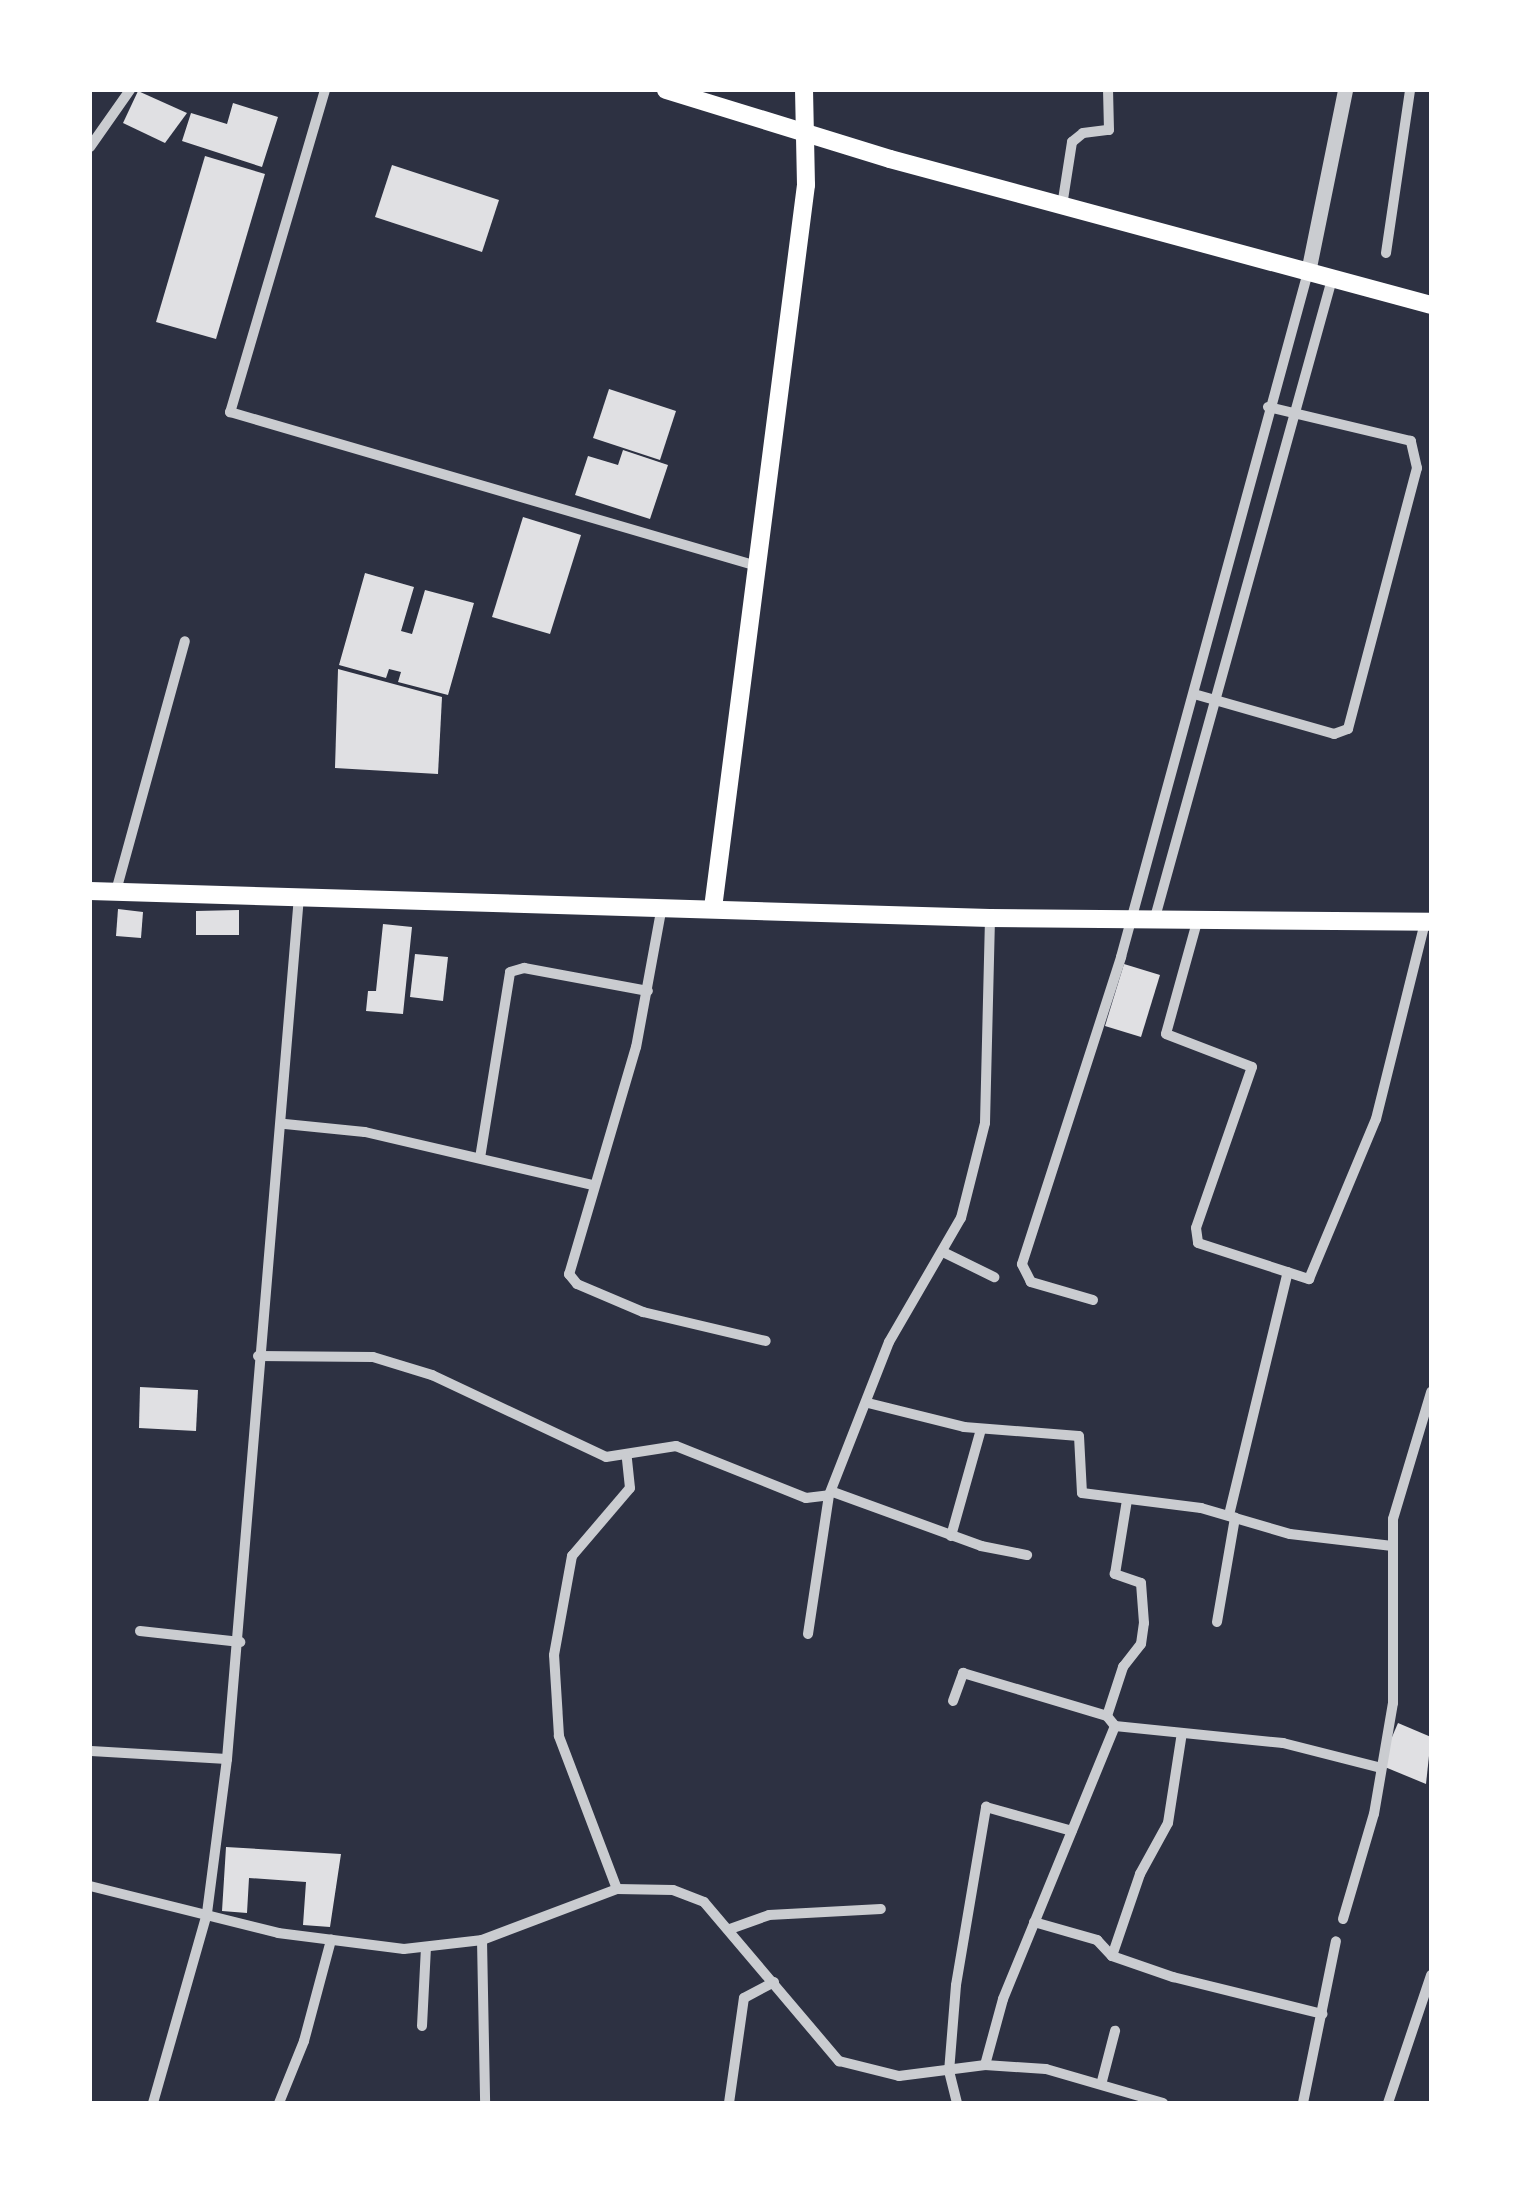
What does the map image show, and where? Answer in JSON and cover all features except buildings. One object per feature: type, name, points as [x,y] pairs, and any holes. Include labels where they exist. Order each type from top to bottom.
[{"type":"main road","points":[[666,90],[1062,207],[1431,305]]},
{"type":"main road","points":[[713,908],[808,130],[804,90]]},
{"type":"main road","points":[[90,891],[990,918],[1428,922]]},
{"type":"street","points":[[90,147],[130,90]]},
{"type":"street","points":[[325,90],[230,412],[757,566]]},
{"type":"street","points":[[1062,207],[1072,142],[1083,132],[1109,130],[1108,90]]},
{"type":"street","points":[[1093,1300],[1030,1282],[1022,1264],[1131,921],[1194,694],[1268,407],[1308,272],[1345,90]]},
{"type":"street","points":[[1386,253],[1410,90]]},
{"type":"street","points":[[1154,921],[1220,701],[1332,279]]},
{"type":"street","points":[[1194,694],[1334,734],[1348,729],[1418,458],[1412,441],[1268,407]]},
{"type":"street","points":[[116,891],[185,642]]},
{"type":"street","points":[[153,2103],[206,1913],[227,1758],[240,1642],[258,1356],[285,1124],[299,896]]},
{"type":"street","points":[[662,906],[648,990],[592,1185],[572,1280],[643,1312],[766,1341]]},
{"type":"street","points":[[945,1252],[986,1123],[990,918]]},
{"type":"street","points":[[1196,922],[1166,1034],[1252,1067],[1196,1236],[1206,1246],[1312,1278],[1345,1182],[1376,1119],[1428,922]]},
{"type":"street","points":[[480,1158],[510,972],[524,968],[648,990]]},
{"type":"street","points":[[285,1124],[365,1132],[592,1185]]},
{"type":"street","points":[[808,1634],[831,1493],[921,1278],[934,1256],[945,1252],[994,1277]]},
{"type":"street","points":[[1217,1622],[1232,1517],[1288,1272]]},
{"type":"street","points":[[258,1356],[346,1354],[398,1363],[606,1457],[627,1457],[676,1446],[806,1498],[831,1493],[951,1536],[1027,1555]]},
{"type":"street","points":[[1343,1919],[1374,1814],[1377,1767],[1392,1702],[1392,1546],[1398,1496],[1431,1392]]},
{"type":"street","points":[[868,1403],[981,1429],[1078,1436],[1080,1491],[1089,1494],[1232,1517],[1290,1534],[1392,1546]]},
{"type":"street","points":[[951,1536],[981,1429]]},
{"type":"street","points":[[617,1890],[559,1736],[554,1655],[572,1556],[630,1488],[627,1457]]},
{"type":"street","points":[[1108,1716],[1123,1667],[1141,1644],[1144,1623],[1141,1584],[1115,1574],[1127,1500]]},
{"type":"street","points":[[140,1630],[240,1642]]},
{"type":"street","points":[[953,1701],[964,1673],[1108,1716],[1115,1726],[1284,1744],[1377,1767]]},
{"type":"street","points":[[985,2064],[1034,1922],[1115,1726]]},
{"type":"street","points":[[1112,1956],[1140,1874],[1168,1823],[1182,1733]]},
{"type":"street","points":[[91,1751],[227,1758]]},
{"type":"street","points":[[956,2103],[949,2072],[964,1916],[986,1807],[1072,1831]]},
{"type":"street","points":[[90,1886],[331,1940],[426,1948],[482,1940],[617,1890],[691,1895],[730,1929],[839,2062],[898,2076],[949,2072],[985,2064],[1102,2081],[1163,2103]]},
{"type":"street","points":[[730,1929],[769,1915],[881,1909]]},
{"type":"street","points":[[1034,1922],[1097,1940],[1112,1956],[1322,2014]]},
{"type":"street","points":[[279,2103],[304,2041],[331,1940]]},
{"type":"street","points":[[482,1940],[485,2103]]},
{"type":"street","points":[[1303,2103],[1336,1941]]},
{"type":"street","points":[[422,2026],[426,1948]]},
{"type":"street","points":[[1388,2103],[1431,1975]]},
{"type":"street","points":[[729,2103],[744,1998],[774,1982]]},
{"type":"street","points":[[1102,2081],[1115,2031]]}]
